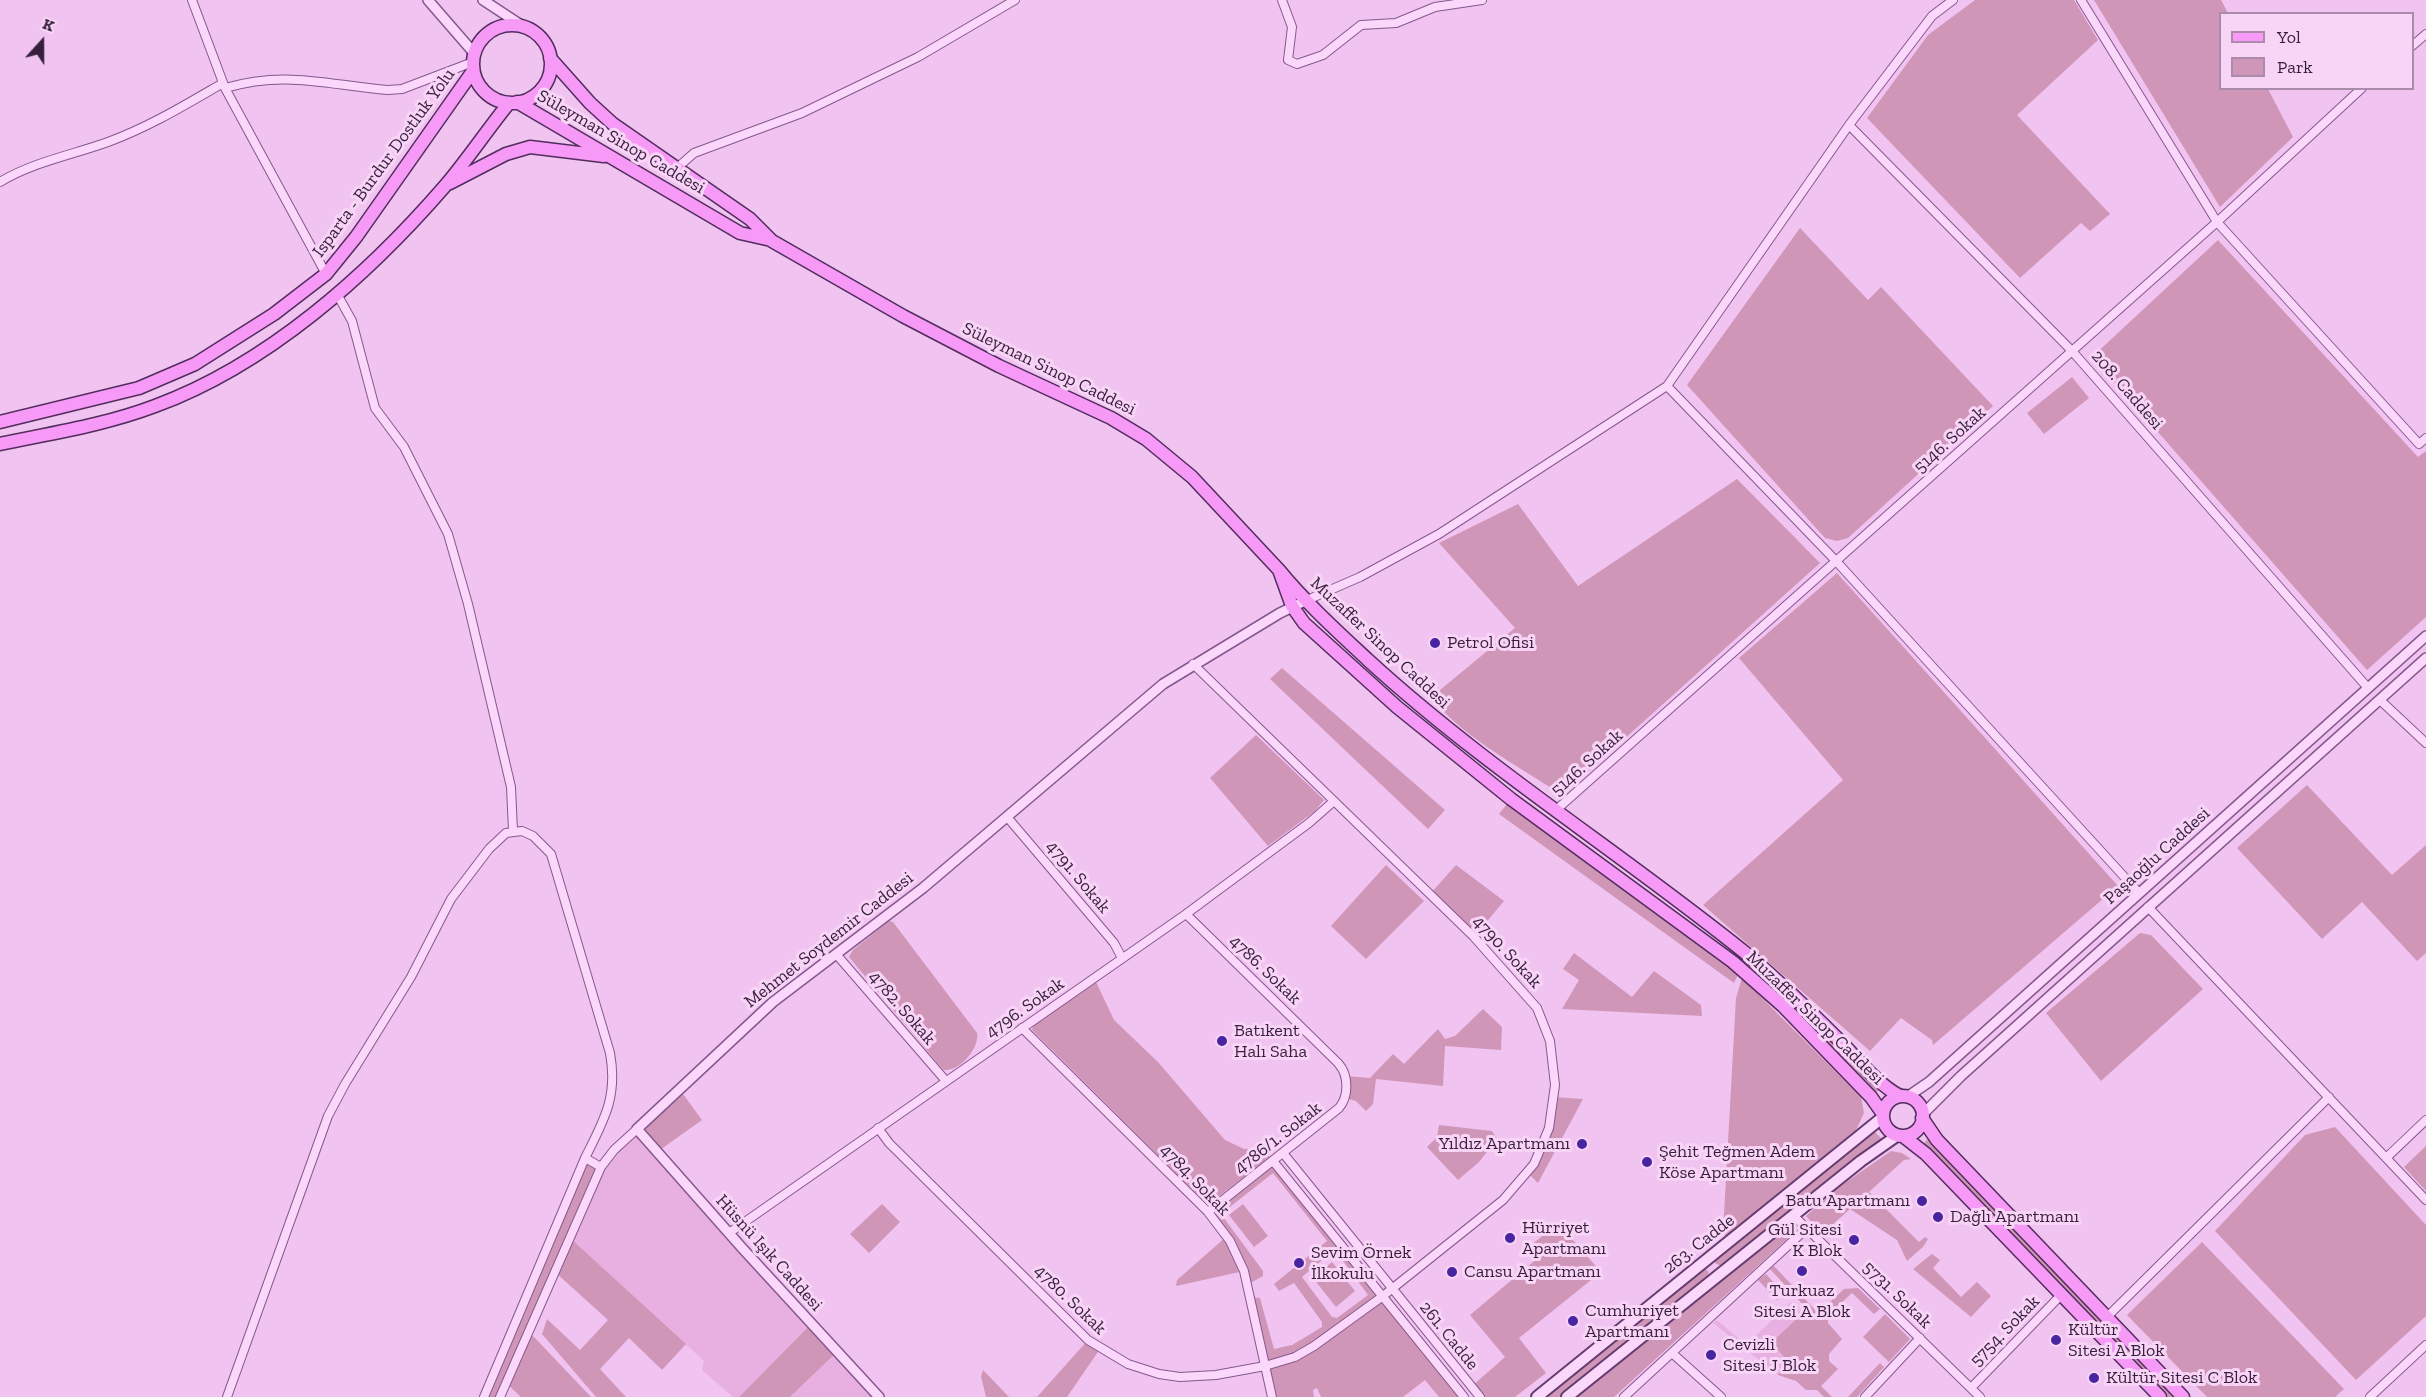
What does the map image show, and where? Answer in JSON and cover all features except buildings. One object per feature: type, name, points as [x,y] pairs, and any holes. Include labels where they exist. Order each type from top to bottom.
[{"type":"main road","points":[[503,26],[524,27],[542,39],[550,58],[548,78],[543,87],[527,100],[513,103],[486,93],[473,62],[485,36],[503,26]]},
{"type":"main road","name":"Süleyman Sinop Caddesi","points":[[550,58],[613,124],[750,219],[772,240],[903,316],[999,366],[1111,418],[1146,439],[1192,477],[1279,570]]},
{"type":"main road","name":"Isparta - Burdur Dostluk Yolu","points":[[0,422],[118,395],[162,379],[195,364],[240,337],[326,274],[384,200],[473,62]]},
{"type":"main road","points":[[0,444],[104,422],[179,396],[261,350],[337,294],[384,251],[446,185],[513,103]]},
{"type":"main road","name":"Süleyman Sinop Caddesi","points":[[513,103],[740,232],[772,240]]},
{"type":"main road","points":[[446,185],[506,154],[530,147],[554,148],[611,158]]},
{"type":"main road","name":"Muzaffer Sinop Caddesi","points":[[1279,570],[1305,601],[1424,710],[1749,956],[1803,1004],[1881,1083],[1904,1097]]},
{"type":"main road","name":"Muzaffer Sinop Caddesi","points":[[1279,570],[1292,606],[1304,623],[1431,736],[1511,799],[1754,980],[1873,1099],[1883,1116]]},
{"type":"main road","points":[[2160,1397],[1926,1154],[1890,1131],[1883,1116],[1888,1102],[1904,1097],[1918,1104],[1922,1117],[1937,1140],[2183,1397]]},
{"type":"main road","name":"263. Cadde","points":[[1537,1397],[1883,1116]]},
{"type":"main road","points":[[1901,1136],[1918,1128],[1922,1117]]},
{"type":"main road","name":"263. Cadde","points":[[1567,1397],[1793,1215],[1901,1136]]},
{"type":"street","points":[[192,0],[224,86],[326,274]]},
{"type":"street","points":[[0,182],[33,166],[107,142],[158,122],[224,86],[250,81],[298,78],[388,90],[402,88],[473,62],[428,0]]},
{"type":"street","points":[[483,0],[524,27]]},
{"type":"street","points":[[677,168],[694,153],[802,113],[918,57],[1016,0]]},
{"type":"street","points":[[1282,0],[1292,27],[1288,60],[1297,64],[1323,55],[1360,25],[1396,23],[1435,7],[1482,0]]},
{"type":"street","points":[[1305,601],[1360,577],[1411,550],[1667,386],[1850,125],[1932,16],[1953,0]]},
{"type":"street","points":[[2081,0],[2217,222],[2419,444],[2426,438]]},
{"type":"street","points":[[2414,43],[2426,34]]},
{"type":"street","name":"5146. Sokak","points":[[1555,811],[2217,222],[2360,90]]},
{"type":"street","name":"208. Caddesi","points":[[1850,125],[2072,351],[2368,688]]},
{"type":"street","points":[[337,294],[352,321],[375,408],[404,447],[448,534],[468,604],[511,787],[513,831]]},
{"type":"street","points":[[1667,386],[1836,561],[2139,893]]},
{"type":"street","name":"Mehmet Soydemir Caddesi","points":[[500,1397],[601,1167],[614,1150],[773,1002],[1008,818],[1153,692],[1193,664],[1292,606],[1305,601]]},
{"type":"street","name":"Paşaoğlu Caddesi","points":[[1904,1097],[1922,1088],[2426,636]]},
{"type":"street","name":"Paşaoğlu Caddesi","points":[[1922,1117],[1961,1076],[2426,658]]},
{"type":"street","name":"4790. Sokak","points":[[1193,664],[1497,960],[1532,1001],[1545,1025],[1554,1069],[1554,1097],[1548,1134],[1525,1177],[1503,1200],[1383,1296]]},
{"type":"street","points":[[2379,700],[2426,743]]},
{"type":"street","name":"4796. Sokak","points":[[729,1233],[1185,914],[1309,823],[1334,801]]},
{"type":"street","name":"4791. Sokak","points":[[1008,818],[1114,943],[1122,958]]},
{"type":"street","points":[[227,1397],[336,1099],[411,977],[460,885],[489,849],[506,833],[513,831],[533,836],[551,854],[610,1053],[614,1074],[611,1099],[484,1397]]},
{"type":"street","points":[[2148,907],[2426,1200]]},
{"type":"street","name":"4786. Sokak","points":[[1185,914],[1338,1063],[1346,1076]]},
{"type":"street","name":"4782. Sokak","points":[[836,954],[946,1081]]},
{"type":"street","name":"4784. Sokak","points":[[1022,1028],[1208,1212],[1239,1256],[1272,1397]]},
{"type":"street","name":"4786/1. Sokak","points":[[1208,1212],[1342,1105],[1346,1092],[1346,1076]]},
{"type":"street","points":[[2107,1317],[2329,1097]]},
{"type":"street","points":[[2386,1158],[2426,1120]]},
{"type":"street","name":"4780. Sokak","points":[[878,1128],[889,1143],[1088,1340],[1112,1357],[1143,1370],[1180,1377],[1216,1375],[1265,1366],[1295,1357],[1383,1296]]},
{"type":"street","name":"Hüsnü Işık Caddesi","points":[[638,1129],[729,1233],[879,1397]]},
{"type":"street","name":"261. Cadde","points":[[1283,1153],[1480,1397]]},
{"type":"street","points":[[585,1158],[601,1167]]},
{"type":"street","name":"261. Cadde","points":[[1273,1161],[1464,1397]]},
{"type":"street","name":"5731. Sokak","points":[[1793,1215],[1980,1397]]},
{"type":"street","points":[[1624,1397],[1807,1228]]},
{"type":"street","name":"5754. Sokak","points":[[1971,1388],[2062,1294]]},
{"type":"street","points":[[1865,1397],[1920,1338]]},
{"type":"street","points":[[2370,1397],[2426,1344]]},
{"type":"street","points":[[1672,1353],[1721,1397]]},
{"type":"shaded area","points":[[637,1129],[812,1323],[739,1397],[733,1397],[702,1370],[704,1361],[570,1238],[601,1167]]},
{"type":"shaded area","points":[[1791,1302],[1802,1314],[1771,1343],[1787,1360],[1778,1375],[1713,1323],[1717,1320],[1746,1345]]},
{"type":"shaded area","points":[[838,1351],[879,1397],[790,1397]]},
{"type":"green space","points":[[1975,0],[2074,0],[2098,40],[2017,115],[2110,214],[2090,231],[2081,223],[2020,278],[1867,118],[1928,35]]},
{"type":"green space","points":[[2094,0],[2221,0],[2227,12],[2219,12],[2219,90],[2269,90],[2293,137],[2220,207]]},
{"type":"green space","points":[[1800,228],[1868,300],[1881,287],[1993,406],[1848,538],[1837,541],[1825,538],[1687,385]]},
{"type":"green space","points":[[2218,240],[2418,457],[2426,451],[2426,617],[2367,670],[2092,357]]},
{"type":"green space","points":[[2072,377],[2089,398],[2044,434],[2027,413]]},
{"type":"green space","points":[[1737,479],[1820,563],[1573,785],[1556,791],[1469,734],[1440,707],[1434,695],[1515,628],[1439,543],[1518,504],[1578,586]]},
{"type":"green space","points":[[1837,573],[2118,886],[1933,1045],[1932,1040],[1901,1018],[1870,1051],[1703,905],[1843,780],[1739,658]]},
{"type":"green space","points":[[1282,668],[1445,810],[1428,829],[1270,679]]},
{"type":"green space","points":[[1256,735],[1324,800],[1315,811],[1268,846],[1210,778]]},
{"type":"green space","points":[[2307,785],[2392,875],[2426,845],[2426,953],[2417,961],[2362,902],[2322,939],[2237,848]]},
{"type":"green space","points":[[1511,799],[1741,968],[1734,983],[1499,814]]},
{"type":"green space","points":[[1386,865],[1424,901],[1366,959],[1331,926]]},
{"type":"green space","points":[[1456,865],[1504,901],[1474,937],[1430,894]]},
{"type":"green space","points":[[889,921],[893,922],[977,1033],[972,1052],[962,1063],[950,1070],[944,1070],[939,1065],[849,957],[853,950]]},
{"type":"green space","points":[[2140,933],[2151,935],[2203,989],[2101,1081],[2046,1013]]},
{"type":"green space","points":[[1574,953],[1632,997],[1654,971],[1701,1005],[1702,1016],[1562,1009],[1579,980],[1563,969]]},
{"type":"green space","points":[[1746,960],[1880,1089],[1875,1093],[1743,964]]},
{"type":"green space","points":[[1742,978],[1861,1097],[1864,1113],[1856,1130],[1726,1237],[1723,1232],[1736,998]]},
{"type":"green space","points":[[1096,982],[1114,1020],[1158,1062],[1225,1140],[1244,1149],[1261,1148],[1270,1157],[1210,1203],[1205,1202],[1032,1030],[1033,1026]]},
{"type":"green space","points":[[1483,1009],[1502,1027],[1501,1050],[1445,1046],[1443,1086],[1376,1079],[1373,1104],[1366,1111],[1356,1101],[1345,1098],[1346,1076],[1370,1078],[1393,1054],[1404,1064],[1438,1029],[1445,1039],[1455,1036]]},
{"type":"green space","points":[[680,1090],[702,1120],[657,1152],[637,1129]]},
{"type":"green space","points":[[1554,1097],[1583,1099],[1538,1183],[1528,1173],[1536,1160]]},
{"type":"green space","points":[[1439,1125],[1492,1131],[1497,1139],[1479,1162],[1458,1180],[1427,1147],[1437,1137]]},
{"type":"green space","points":[[2335,1127],[2426,1225],[2426,1316],[2356,1380],[2215,1231],[2305,1135]]},
{"type":"green space","points":[[1874,1131],[1883,1140],[1721,1266],[1715,1263],[1715,1259]]},
{"type":"green space","points":[[1928,1139],[2176,1397],[2168,1397],[1924,1143]]},
{"type":"green space","points":[[2426,1146],[2426,1191],[2404,1167]]},
{"type":"green space","points":[[1891,1151],[1902,1153],[1911,1159],[1904,1160],[1869,1192],[1919,1242],[1925,1237],[1928,1239],[1923,1247],[1907,1261],[1897,1240],[1850,1209],[1822,1234],[1806,1216],[1839,1187]]},
{"type":"green space","points":[[585,1158],[601,1167],[570,1238],[686,1344],[662,1370],[629,1338],[600,1369],[626,1397],[596,1397],[542,1334],[547,1319],[580,1350],[608,1320],[555,1272],[528,1333],[591,1397],[521,1397],[506,1383],[500,1397],[484,1397]]},
{"type":"green space","points":[[1273,1161],[1341,1244],[1302,1277],[1332,1317],[1337,1318],[1368,1295],[1341,1258],[1346,1251],[1464,1397],[1439,1397],[1425,1380],[1403,1397],[1321,1397],[1317,1388],[1313,1390],[1314,1397],[1272,1397],[1250,1297],[1260,1298],[1274,1349],[1292,1345],[1322,1327],[1322,1322],[1294,1283],[1279,1291],[1274,1284],[1327,1241],[1273,1173],[1221,1214],[1263,1271],[1263,1276],[1247,1285],[1244,1271],[1176,1286],[1177,1280],[1227,1236],[1208,1212]]},
{"type":"green space","points":[[882,1204],[900,1222],[869,1253],[850,1234]]},
{"type":"green space","points":[[1243,1204],[1268,1236],[1254,1247],[1229,1215]]},
{"type":"green space","points":[[1558,1223],[1601,1272],[1519,1338],[1546,1373],[1515,1397],[1480,1397],[1471,1387],[1505,1357],[1470,1315],[1539,1257],[1530,1246]]},
{"type":"green space","points":[[1792,1223],[1798,1225],[1796,1231],[1614,1397],[1577,1397]]},
{"type":"green space","points":[[2202,1242],[2344,1389],[2335,1397],[2207,1397],[2127,1315]]},
{"type":"green space","points":[[1932,1254],[1940,1260],[1933,1268],[1961,1297],[1977,1282],[1991,1296],[1971,1317],[1913,1269]]},
{"type":"green space","points":[[1332,1262],[1355,1291],[1336,1307],[1313,1278]]},
{"type":"green space","points":[[1774,1266],[1818,1313],[1844,1289],[1858,1288],[1880,1309],[1874,1314],[1852,1293],[1828,1315],[1828,1323],[1842,1339],[1829,1354],[1829,1361],[1838,1369],[1821,1386],[1832,1397],[1824,1397],[1817,1390],[1806,1390],[1796,1381],[1778,1375],[1787,1360],[1771,1343],[1807,1309],[1770,1269]]},
{"type":"green space","points":[[1704,1268],[1709,1272],[1707,1277],[1560,1397],[1545,1397]]},
{"type":"green space","points":[[1766,1274],[1784,1294],[1777,1300],[1758,1280]]},
{"type":"green space","points":[[1885,1314],[1910,1339],[1889,1362],[1863,1337]]},
{"type":"green space","points":[[812,1323],[838,1351],[790,1397],[739,1397]]},
{"type":"green space","points":[[1088,1340],[1100,1349],[1067,1397],[1037,1397]]},
{"type":"green space","points":[[1880,1363],[1884,1367],[1857,1397],[1848,1397]]},
{"type":"green space","points":[[983,1370],[1009,1397],[986,1397],[981,1376]]},
{"type":"place","name":"Petrol Ofisi","points":[[1435,643]]},
{"type":"place","name":"Batıkent Halı Saha","points":[[1222,1041]]},
{"type":"place","name":"Yıldız Apartmanı","points":[[1582,1144]]},
{"type":"place","name":"Şehit Teğmen Adem Köse Apartmanı","points":[[1647,1162]]},
{"type":"place","name":"Batu Apartmanı","points":[[1922,1201]]},
{"type":"place","name":"Dağlı Apartmanı","points":[[1938,1217]]},
{"type":"place","name":"Hürriyet Apartmanı","points":[[1510,1238]]},
{"type":"place","name":"Gül Sitesi K Blok","points":[[1854,1240]]},
{"type":"place","name":"Sevim Örnek İlkokulu","points":[[1299,1263]]},
{"type":"place","name":"Turkuaz Sitesi A Blok","points":[[1802,1271]]},
{"type":"place","name":"Cansu Apartmanı","points":[[1452,1272]]},
{"type":"place","name":"Cumhuriyet Apartmanı","points":[[1573,1321]]},
{"type":"place","name":"Kültür Sitesi A Blok","points":[[2056,1340]]},
{"type":"place","name":"Cevizli Sitesi J Blok","points":[[1711,1355]]},
{"type":"place","name":"Kültür Sitesi C Blok","points":[[2094,1378]]}]
